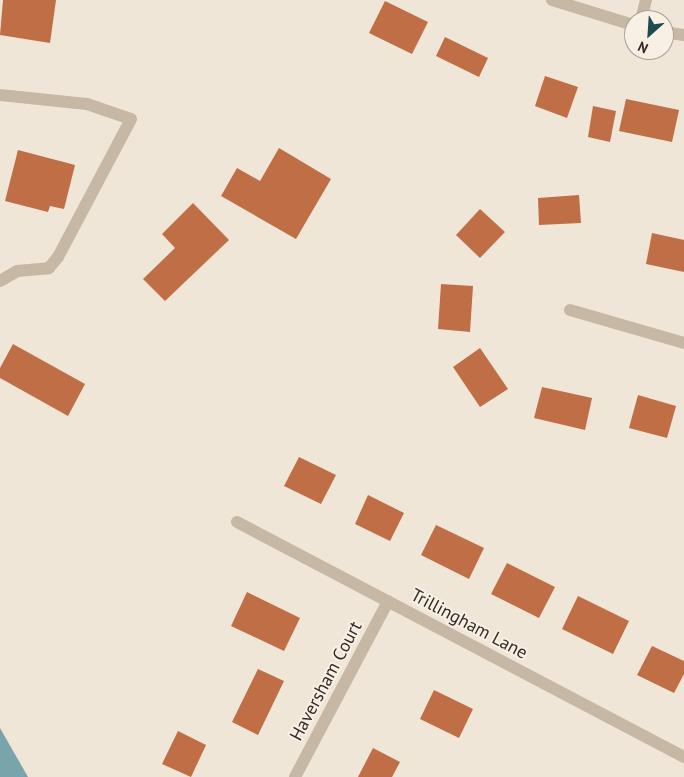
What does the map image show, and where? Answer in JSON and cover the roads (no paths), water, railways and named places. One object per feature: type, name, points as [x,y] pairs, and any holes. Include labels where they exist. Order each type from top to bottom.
[{"type":"street","points":[[552,0],[624,23]]},
{"type":"street","points":[[0,95],[87,104],[131,119],[58,257],[49,268],[17,271],[0,281]]},
{"type":"street","points":[[570,310],[684,344]]},
{"type":"street","name":"Trillingham Lane","points":[[237,522],[684,757]]},
{"type":"street","name":"Haversham Court","points":[[295,777],[388,601]]},
{"type":"water","points":[[0,728],[28,777],[0,777]]}]
